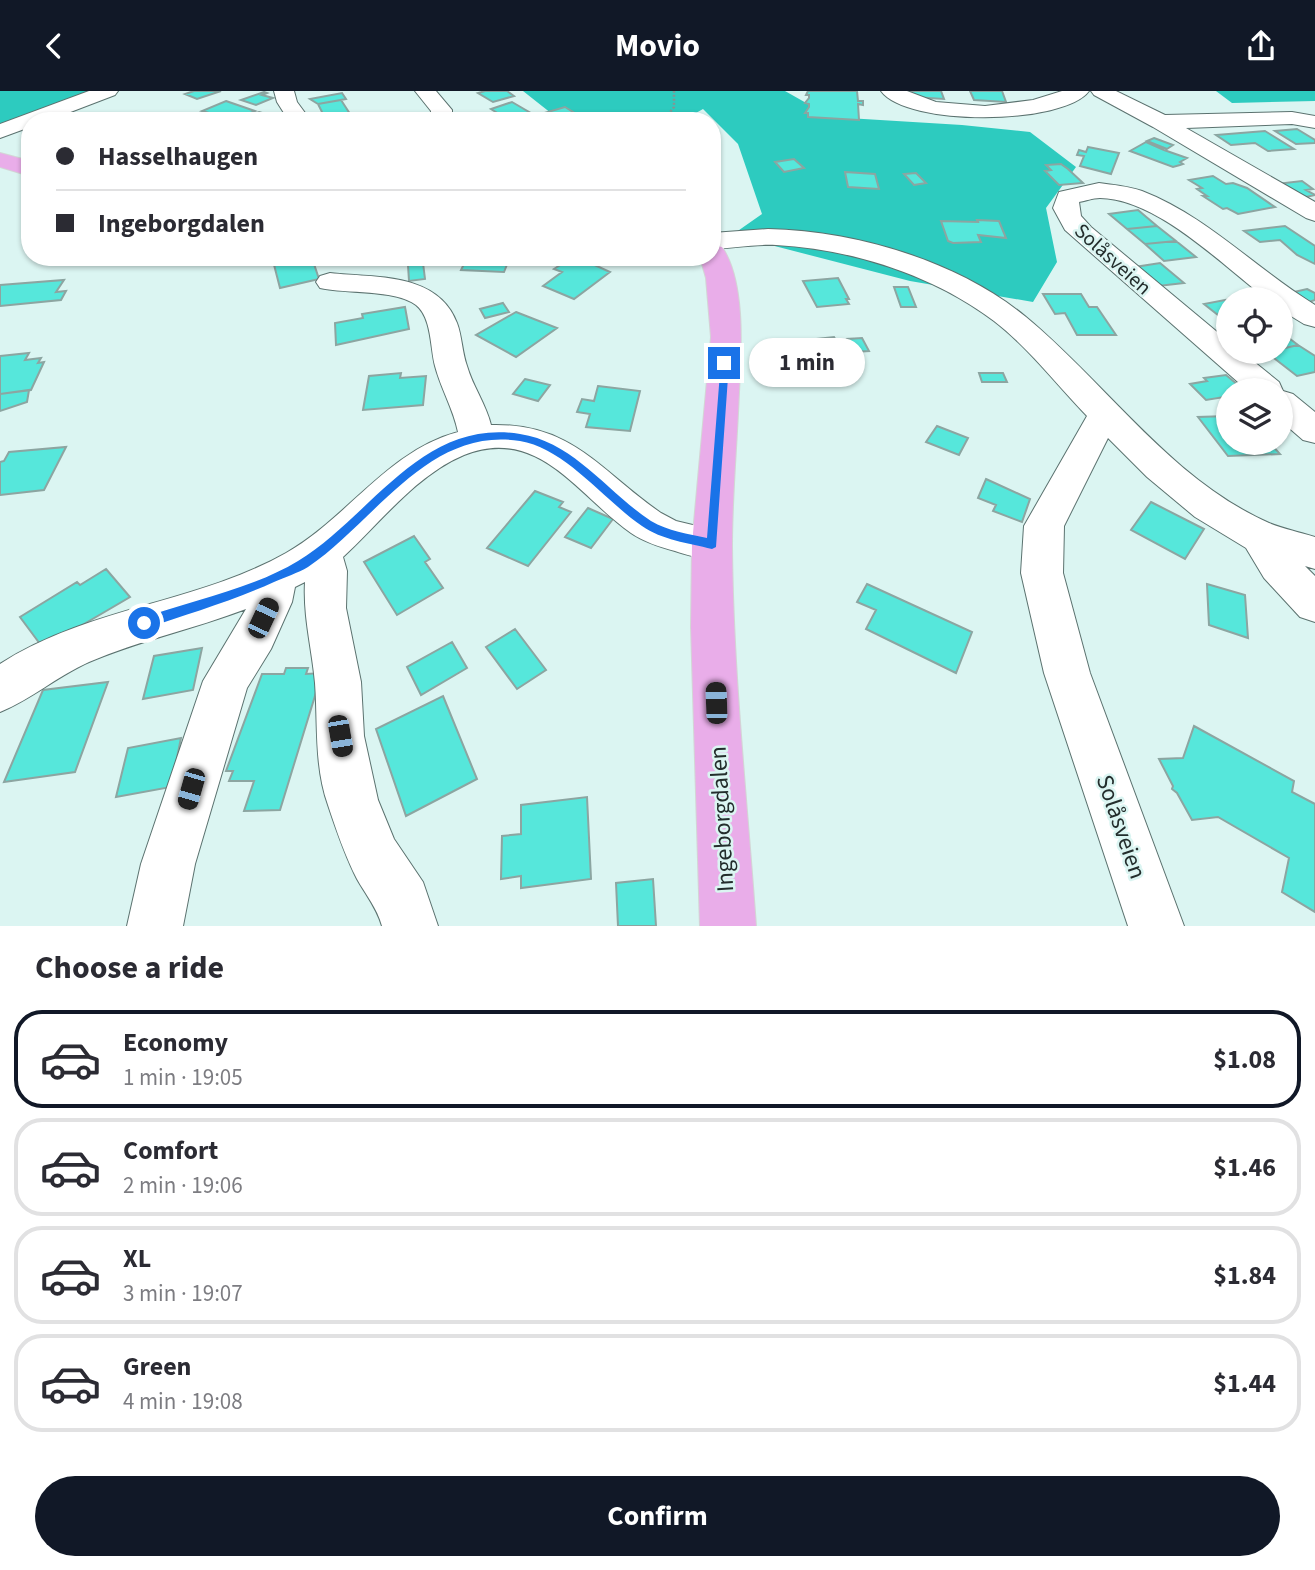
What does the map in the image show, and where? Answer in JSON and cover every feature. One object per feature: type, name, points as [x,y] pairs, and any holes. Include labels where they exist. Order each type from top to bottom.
[{"type":"main road","points":[[0,160],[21,166]]},
{"type":"main road","name":"Ingeborgdalen","points":[[716,266],[720,278],[726,337],[712,544],[713,627],[728,926]]},
{"type":"street","points":[[51,112],[108,91]]},
{"type":"street","points":[[284,91],[294,112]]},
{"type":"street","points":[[425,91],[442,112]]},
{"type":"street","points":[[891,91],[931,107],[986,111],[1043,106],[1079,91]]},
{"type":"street","points":[[1101,91],[1161,122],[1315,213]]},
{"type":"street","points":[[1161,122],[1292,118],[1315,122]]},
{"type":"street","points":[[0,131],[21,123]]},
{"type":"street","name":"Solåsveien","points":[[1252,378],[1082,233],[1066,215],[1065,203],[1068,197],[1092,190],[1121,192],[1154,204],[1185,223],[1256,280],[1315,318]]},
{"type":"street","points":[[721,240],[773,237],[818,242],[866,252],[949,281],[1007,317],[1168,475],[1229,520],[1259,536],[1315,553]]},
{"type":"street","points":[[330,282],[402,289],[427,299],[442,322],[450,364],[457,385],[470,408],[477,438]]},
{"type":"street","points":[[1293,412],[1315,431]]},
{"type":"street","name":"Solåsveien","points":[[1107,416],[1094,432],[1044,526],[1042,573],[1067,673],[1156,926]]},
{"type":"street","points":[[0,690],[48,659],[94,640],[276,578],[321,552],[412,468],[455,444],[477,438],[519,437],[541,443],[559,453],[647,524],[666,534],[712,544]]},
{"type":"street","points":[[1259,536],[1279,566],[1315,604]]},
{"type":"street","points":[[321,552],[326,571],[325,608],[338,682],[340,736],[352,801],[375,858],[403,902],[410,926]]},
{"type":"street","points":[[155,926],[168,864],[226,681],[255,635],[271,602],[276,578]]},
{"type":"path","points":[[672,112],[676,95],[674,91]]},
{"type":"shaded area","points":[[0,91],[98,91],[44,112],[21,112],[21,121],[0,129]]},
{"type":"shaded area","points":[[523,91],[785,91],[831,117],[1030,132],[1076,167],[1046,208],[1057,262],[1033,302],[910,281],[732,235],[762,214],[738,144],[721,127],[721,112],[706,112],[703,109],[698,112],[550,112]]},
{"type":"shaded area","points":[[1216,91],[1315,91],[1315,101],[1232,103]]},
{"type":"building","points":[[194,91],[221,91],[197,99],[185,94]]},
{"type":"building","points":[[507,91],[514,96],[493,102],[478,93]]},
{"type":"building","points":[[808,91],[857,91],[858,101],[863,101],[863,105],[858,104],[859,120],[808,117],[808,113],[805,113],[809,104],[805,103],[809,98],[809,95],[806,95]]},
{"type":"building","points":[[911,91],[941,91],[944,99],[912,97]]},
{"type":"building","points":[[970,91],[1002,91],[1006,102],[974,100]]},
{"type":"building","points":[[267,93],[262,95],[273,98],[256,105],[241,100]]},
{"type":"building","points":[[342,93],[346,99],[318,104],[310,99]]},
{"type":"building","points":[[341,100],[349,112],[322,112],[318,104]]},
{"type":"building","points":[[226,101],[255,111],[206,112],[202,111]]},
{"type":"building","points":[[512,102],[529,112],[496,112],[491,109]]},
{"type":"building","points":[[565,107],[573,112],[548,112]]},
{"type":"building","points":[[1297,129],[1315,140],[1315,143],[1296,144],[1275,131]]},
{"type":"building","points":[[1265,131],[1294,149],[1268,151],[1255,143],[1231,145],[1216,135]]},
{"type":"building","points":[[1154,138],[1173,145],[1167,149],[1147,141]]},
{"type":"building","points":[[1146,142],[1187,158],[1180,162],[1183,164],[1173,167],[1130,151]]},
{"type":"building","points":[[1088,147],[1119,153],[1111,174],[1080,166],[1084,156],[1077,155],[1079,150],[1086,152]]},
{"type":"building","points":[[794,159],[804,168],[784,172],[775,162]]},
{"type":"building","points":[[1061,164],[1083,183],[1059,185],[1045,171],[1051,170],[1046,165]]},
{"type":"building","points":[[845,172],[875,174],[879,189],[848,187]]},
{"type":"building","points":[[916,173],[926,183],[914,185],[904,174]]},
{"type":"building","points":[[1213,176],[1226,184],[1233,183],[1247,188],[1275,207],[1238,214],[1227,208],[1223,209],[1203,196],[1207,196],[1197,189],[1202,188],[1189,180]]},
{"type":"building","points":[[1302,181],[1313,189],[1306,190],[1315,195],[1306,197],[1276,184]]},
{"type":"building","points":[[1138,210],[1157,226],[1127,229],[1109,214]]},
{"type":"building","points":[[977,220],[999,221],[1006,238],[978,235],[981,242],[953,243],[948,241],[941,221],[978,222]]},
{"type":"building","points":[[1157,226],[1176,241],[1145,244],[1127,229]]},
{"type":"building","points":[[1285,226],[1315,246],[1315,264],[1297,255],[1280,240],[1260,242],[1244,231]]},
{"type":"building","points":[[1176,241],[1196,257],[1164,261],[1145,244]]},
{"type":"building","points":[[1160,263],[1184,283],[1158,286],[1135,267]]},
{"type":"building","points":[[274,266],[315,266],[319,279],[280,288]]},
{"type":"building","points":[[408,266],[423,266],[425,279],[409,281]]},
{"type":"building","points":[[463,266],[506,266],[504,272],[461,270]]},
{"type":"building","points":[[559,266],[597,266],[610,272],[574,299],[543,286],[562,272],[554,269]]},
{"type":"building","points":[[838,278],[849,304],[817,307],[803,281]]},
{"type":"building","points":[[64,280],[56,292],[66,291],[61,300],[0,306],[0,285]]},
{"type":"building","points":[[894,287],[908,287],[916,307],[901,307]]},
{"type":"building","points":[[1307,289],[1315,293],[1315,300],[1309,302],[1294,292]]},
{"type":"building","points":[[1043,294],[1081,294],[1089,307],[1097,307],[1116,335],[1077,335],[1065,313],[1055,314]]},
{"type":"building","points":[[1216,302],[1216,314],[1204,304]]},
{"type":"building","points":[[503,303],[509,312],[485,318],[480,309]]},
{"type":"building","points":[[405,307],[409,329],[336,345],[335,323],[363,318],[362,314]]},
{"type":"building","points":[[516,312],[557,328],[516,357],[476,335]]},
{"type":"building","points":[[834,337],[837,342],[843,342],[848,353],[843,353],[855,376],[816,380],[797,341]]},
{"type":"building","points":[[862,338],[869,351],[853,352],[847,339]]},
{"type":"building","points":[[1298,345],[1315,356],[1315,372],[1297,376],[1282,364],[1293,364],[1293,346]]},
{"type":"building","points":[[29,353],[25,360],[41,358],[38,363],[44,362],[31,390],[0,394],[0,356]]},
{"type":"building","points":[[401,373],[400,378],[426,376],[423,405],[363,410],[369,376]]},
{"type":"building","points":[[979,373],[1003,373],[1007,382],[982,382]]},
{"type":"building","points":[[1226,375],[1230,378],[1216,378],[1216,398],[1206,400],[1190,384],[1207,381],[1204,378]]},
{"type":"building","points":[[525,379],[550,385],[538,401],[513,394]]},
{"type":"building","points":[[598,386],[640,391],[630,431],[586,427],[590,414],[577,412],[582,399],[594,401]]},
{"type":"building","points":[[29,390],[27,402],[0,411],[0,394]]},
{"type":"building","points":[[1216,416],[1216,440],[1198,417]]},
{"type":"building","points":[[937,426],[968,438],[959,455],[926,442]]},
{"type":"building","points":[[66,447],[44,490],[0,495],[0,462],[4,461],[9,452]]},
{"type":"building","points":[[986,479],[1030,499],[1022,522],[993,511],[996,505],[978,498]]},
{"type":"building","points":[[535,491],[563,502],[559,507],[571,512],[528,566],[487,548]]},
{"type":"building","points":[[1151,502],[1204,529],[1185,559],[1131,530]]},
{"type":"building","points":[[588,508],[613,519],[591,548],[565,537]]},
{"type":"building","points":[[414,536],[430,559],[425,562],[443,588],[397,615],[364,562]]},
{"type":"building","points":[[106,569],[130,597],[43,648],[20,617],[77,582],[80,585]]},
{"type":"building","points":[[867,584],[972,632],[956,673],[866,629],[876,610],[857,602]]},
{"type":"building","points":[[1207,584],[1245,595],[1248,638],[1209,625]]},
{"type":"building","points":[[515,629],[546,670],[517,689],[486,647]]},
{"type":"building","points":[[452,642],[467,668],[421,695],[407,667]]},
{"type":"building","points":[[202,648],[193,690],[143,699],[154,656]]},
{"type":"building","points":[[286,668],[308,668],[306,674],[322,673],[280,810],[244,811],[254,781],[229,781],[233,771],[226,771],[262,674],[284,674]]},
{"type":"building","points":[[108,682],[75,772],[4,782],[43,690]]},
{"type":"building","points":[[443,696],[477,779],[406,816],[376,729]]},
{"type":"building","points":[[1194,726],[1294,781],[1292,792],[1315,804],[1315,912],[1282,892],[1289,858],[1218,817],[1192,820],[1172,789],[1173,786],[1159,759],[1183,758]]},
{"type":"building","points":[[181,738],[171,787],[116,797],[128,748]]},
{"type":"building","points":[[587,797],[591,879],[521,888],[521,876],[501,879],[502,836],[521,834],[521,805]]},
{"type":"building","points":[[653,879],[656,926],[618,926],[616,883]]},
{"type":"route","points":[[144,623],[243,591],[302,565],[349,528],[412,468],[435,453],[477,438],[519,437],[541,443],[559,453],[647,524],[666,534],[712,544],[724,363]]}]
